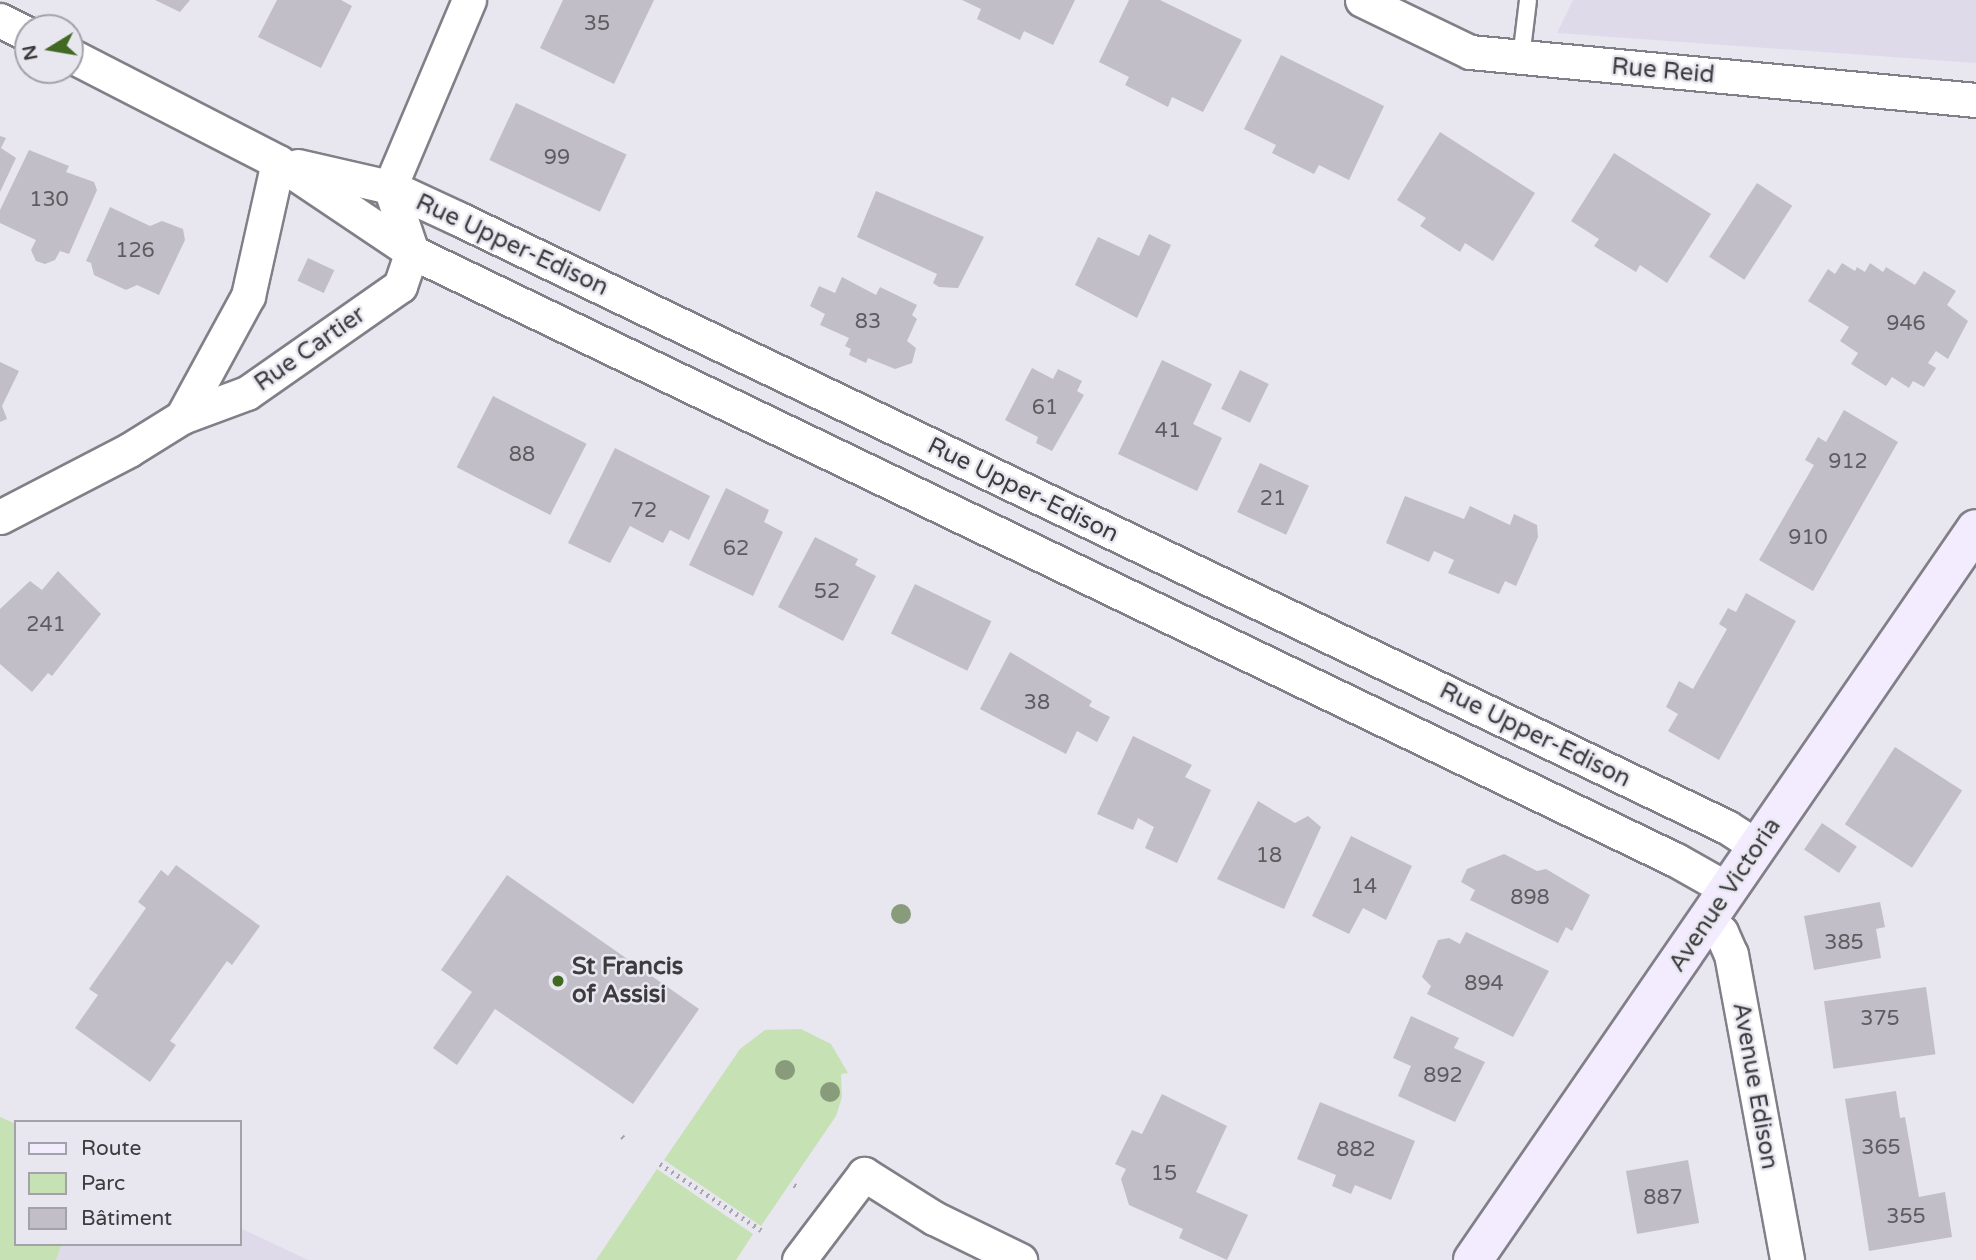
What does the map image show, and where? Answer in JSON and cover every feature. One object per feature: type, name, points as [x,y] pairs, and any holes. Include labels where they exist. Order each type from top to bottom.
[{"type":"street","points":[[412,251],[390,187],[469,0]]},
{"type":"street","name":"Rue Reid","points":[[1362,0],[1470,52],[1976,100]]},
{"type":"street","name":"Rue Upper-Edison","points":[[84,62],[278,162],[412,251],[1676,860],[1719,905]]},
{"type":"street","name":"Rue Upper-Edison","points":[[278,162],[390,187],[1714,821],[1758,847]]},
{"type":"street","name":"Rue Cartier","points":[[182,417],[248,296],[278,162]]},
{"type":"street","name":"Rue Cartier","points":[[0,517],[129,450],[182,417],[247,393],[400,286],[412,251]]},
{"type":"street","name":"Avenue Victoria","points":[[1473,1260],[1976,529]]},
{"type":"street","name":"Avenue Edison","points":[[1719,905],[1721,932],[1731,954],[1787,1260]]},
{"type":"street","points":[[799,1260],[864,1174],[934,1218],[1020,1260]]},
{"type":"lane","points":[[1521,58],[1528,0]]},
{"type":"path","points":[[660,1164],[761,1230]]},
{"type":"shaded area","points":[[1573,0],[1976,0],[1976,63],[1557,33]]},
{"type":"shaded area","points":[[242,1229],[308,1260],[56,1260],[61,1246],[242,1246]]},
{"type":"green space","points":[[801,1029],[831,1044],[848,1073],[841,1074],[842,1097],[836,1116],[761,1226],[664,1160],[740,1049],[765,1030]]},
{"type":"green space","points":[[0,1117],[14,1123],[14,1246],[61,1246],[56,1260],[0,1260]]},
{"type":"green space","points":[[657,1169],[753,1234],[736,1260],[596,1260]]},
{"type":"building","points":[[155,0],[190,0],[180,12]]},
{"type":"building","points":[[277,0],[341,0],[352,6],[321,68],[258,37]]},
{"type":"building","points":[[563,0],[654,0],[614,84],[540,48]]},
{"type":"building","points":[[962,0],[1075,0],[1053,45],[1024,31],[1020,40],[977,19],[981,9]]},
{"type":"building","points":[[1129,0],[1160,0],[1242,40],[1203,112],[1172,97],[1168,107],[1125,85],[1129,77],[1099,62]]},
{"type":"building","points":[[1281,55],[1384,106],[1349,180],[1319,165],[1314,174],[1272,153],[1276,145],[1244,129]]},
{"type":"building","points":[[516,103],[627,155],[600,212],[489,160]]},
{"type":"building","points":[[1440,132],[1535,193],[1493,261],[1465,243],[1460,252],[1420,226],[1426,218],[1397,200]]},
{"type":"building","points":[[0,136],[6,138],[1,148],[16,158],[0,192]]},
{"type":"building","points":[[29,150],[69,166],[66,172],[94,182],[97,190],[69,254],[60,251],[55,260],[45,264],[36,261],[31,250],[36,240],[0,223],[0,210]]},
{"type":"building","points":[[1614,153],[1711,214],[1667,283],[1640,265],[1636,272],[1594,246],[1599,239],[1571,221]]},
{"type":"building","points":[[1757,183],[1792,206],[1744,280],[1709,257]]},
{"type":"building","points":[[876,191],[984,237],[958,288],[939,287],[933,283],[937,274],[857,237]]},
{"type":"building","points":[[110,207],[150,226],[162,221],[183,229],[185,240],[159,295],[137,285],[126,290],[94,275],[91,263],[86,261]]},
{"type":"building","points":[[1149,234],[1171,245],[1137,318],[1075,285],[1098,237],[1139,256]]},
{"type":"building","points":[[308,258],[334,270],[324,293],[297,281]]},
{"type":"building","points":[[1842,263],[1855,271],[1857,267],[1865,272],[1870,263],[1883,272],[1886,267],[1915,285],[1924,271],[1956,291],[1947,305],[1968,321],[1948,359],[1936,351],[1928,363],[1936,368],[1924,387],[1913,381],[1909,388],[1892,377],[1886,386],[1851,364],[1858,353],[1840,341],[1849,327],[1808,301],[1828,269],[1835,274]]},
{"type":"building","points":[[842,277],[876,295],[880,287],[917,305],[912,315],[917,319],[907,341],[916,348],[912,363],[895,369],[868,358],[866,363],[849,355],[851,349],[845,346],[849,338],[820,325],[825,314],[810,306],[819,286],[835,293]]},
{"type":"building","points":[[1162,360],[1212,384],[1193,424],[1222,438],[1197,491],[1118,454]]},
{"type":"building","points":[[0,362],[19,371],[2,406],[7,419],[0,422]]},
{"type":"building","points":[[1032,368],[1053,379],[1058,369],[1082,381],[1077,391],[1084,395],[1052,451],[1036,443],[1038,437],[1005,420]]},
{"type":"building","points":[[1240,370],[1269,384],[1250,423],[1221,409]]},
{"type":"building","points":[[493,396],[587,444],[550,515],[457,467]]},
{"type":"building","points":[[1844,410],[1898,442],[1813,591],[1759,560],[1814,465],[1805,460],[1818,437],[1826,442]]},
{"type":"building","points":[[615,448],[710,496],[689,540],[670,530],[663,543],[630,526],[610,563],[568,543]]},
{"type":"building","points":[[1260,463],[1309,486],[1286,535],[1237,512]]},
{"type":"building","points":[[726,488],[769,510],[764,522],[783,532],[753,596],[689,565]]},
{"type":"building","points":[[1405,496],[1464,519],[1470,506],[1510,525],[1514,514],[1537,525],[1538,537],[1516,586],[1505,581],[1499,594],[1448,573],[1454,560],[1434,551],[1429,562],[1386,543]]},
{"type":"building","points":[[815,537],[858,559],[855,565],[876,576],[843,641],[778,607]]},
{"type":"building","points":[[58,571],[101,614],[52,676],[48,673],[32,692],[0,664],[0,609],[30,581],[42,590]]},
{"type":"building","points":[[915,584],[991,621],[967,671],[891,633]]},
{"type":"building","points":[[1746,593],[1796,621],[1719,760],[1668,731],[1678,714],[1666,707],[1679,681],[1693,689],[1727,629],[1719,624],[1728,608],[1736,612]]},
{"type":"building","points":[[1010,652],[1092,701],[1089,706],[1110,717],[1097,742],[1077,731],[1066,754],[980,709]]},
{"type":"building","points":[[1133,736],[1192,765],[1185,777],[1211,790],[1177,863],[1145,848],[1154,827],[1138,818],[1133,830],[1097,814]]},
{"type":"building","points":[[1895,747],[1962,791],[1912,868],[1845,824]]},
{"type":"building","points":[[1258,801],[1295,823],[1308,816],[1321,827],[1284,909],[1217,879]]},
{"type":"building","points":[[1822,823],[1857,846],[1839,873],[1804,850]]},
{"type":"building","points":[[1351,836],[1412,866],[1386,920],[1363,908],[1349,934],[1312,916]]},
{"type":"building","points":[[1504,854],[1537,871],[1546,869],[1590,895],[1572,931],[1566,927],[1558,943],[1470,900],[1475,890],[1461,882],[1467,869]]},
{"type":"building","points":[[176,865],[260,926],[232,965],[227,961],[170,1041],[176,1045],[150,1082],[75,1028],[98,995],[89,989],[146,908],[138,902],[161,870],[168,876]]},
{"type":"building","name":"St Francis of Assisi","points":[[507,875],[699,1009],[633,1104],[495,1009],[457,1065],[433,1048],[472,992],[441,970]]},
{"type":"building","points":[[1880,902],[1885,927],[1876,929],[1881,958],[1814,970],[1804,916]]},
{"type":"building","points":[[1466,932],[1549,971],[1513,1037],[1427,994],[1431,986],[1422,977],[1438,940],[1449,938],[1460,944]]},
{"type":"building","points":[[1926,987],[1935,1054],[1833,1069],[1824,1001]]},
{"type":"building","points":[[1411,1016],[1459,1038],[1454,1048],[1485,1062],[1455,1122],[1398,1096],[1411,1066],[1393,1058]]},
{"type":"building","points":[[1896,1091],[1900,1118],[1905,1117],[1919,1197],[1945,1192],[1952,1237],[1869,1251],[1845,1099]]},
{"type":"building","points":[[1162,1094],[1227,1126],[1196,1192],[1248,1215],[1227,1260],[1179,1238],[1183,1229],[1129,1205],[1121,1179],[1126,1169],[1115,1164],[1132,1130],[1142,1134]]},
{"type":"building","points":[[1320,1102],[1415,1141],[1391,1200],[1355,1185],[1351,1194],[1332,1186],[1336,1175],[1297,1159]]},
{"type":"building","points":[[1688,1160],[1699,1223],[1637,1234],[1626,1171]]},
{"type":"place","name":"St Francis of Assisi","points":[[558,981]]}]
